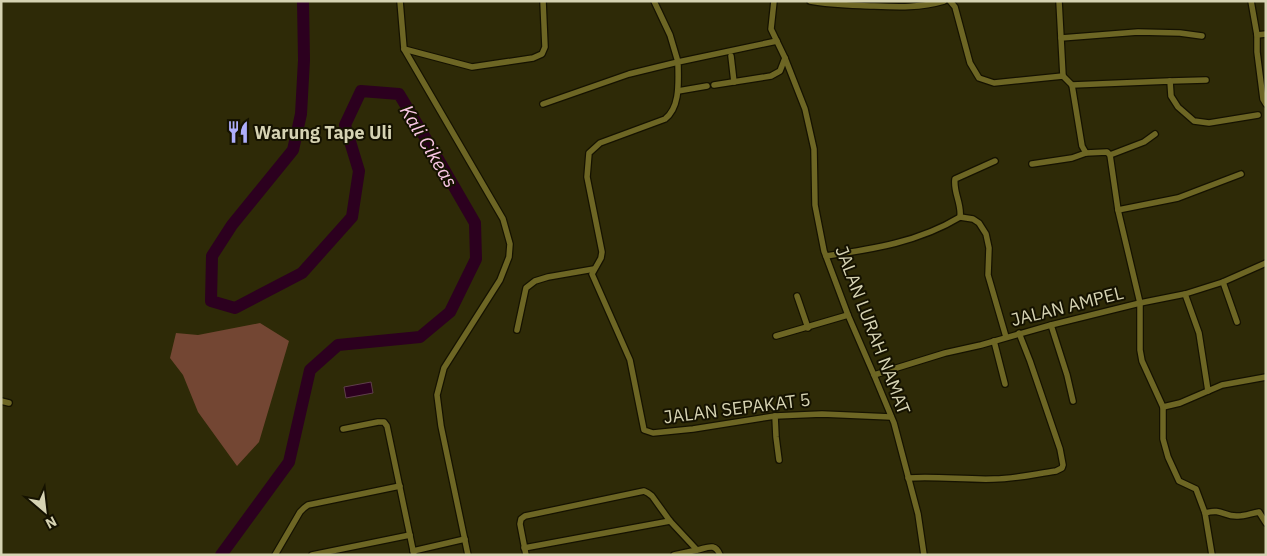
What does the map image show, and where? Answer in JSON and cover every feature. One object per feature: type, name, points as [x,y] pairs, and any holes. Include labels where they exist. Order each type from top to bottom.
[{"type":"street","points":[[400,1],[404,49],[504,219],[510,244],[509,257],[500,280],[444,368],[437,395],[441,426],[468,555]]},
{"type":"street","points":[[404,49],[472,67],[533,58],[542,54],[545,47],[543,1]]},
{"type":"street","points":[[517,330],[526,288],[535,281],[548,277],[594,269],[601,258],[602,252],[587,177],[589,153],[600,143],[665,119],[671,114],[678,91],[678,62],[670,35],[654,1]]},
{"type":"street","name":"JALAN LURAH NAMAT","points":[[774,1],[771,29],[785,58],[805,109],[814,149],[815,205],[826,256],[848,316],[891,417],[918,514],[924,555]]},
{"type":"street","points":[[810,1],[830,5],[902,7],[929,5],[944,1]]},
{"type":"street","points":[[950,1],[955,7],[970,63],[979,78],[994,83],[1063,76]]},
{"type":"street","points":[[1059,1],[1063,76],[1072,84],[1082,146],[1086,153]]},
{"type":"street","points":[[1252,1],[1263,99],[1266,104]]},
{"type":"street","points":[[1061,38],[1138,32],[1180,33],[1202,36]]},
{"type":"street","points":[[1257,35],[1266,34]]},
{"type":"street","points":[[543,104],[629,74],[777,41]]},
{"type":"street","points":[[731,56],[734,82]]},
{"type":"street","points":[[678,91],[771,76],[780,71],[785,58]]},
{"type":"street","points":[[1072,84],[1206,80]]},
{"type":"street","points":[[1170,81],[1171,96],[1178,107],[1194,121],[1209,123],[1258,115]]},
{"type":"street","points":[[1110,155],[1144,142],[1155,134]]},
{"type":"street","points":[[1032,164],[1072,158],[1086,153],[1107,152],[1110,155]]},
{"type":"street","points":[[1110,155],[1118,210],[1140,303],[1140,350],[1142,361],[1164,407],[1163,440],[1168,457],[1179,481],[1196,489],[1205,513],[1212,555]]},
{"type":"street","points":[[960,217],[961,210],[955,184],[956,178],[995,161]]},
{"type":"street","points":[[1118,210],[1178,198],[1241,174]]},
{"type":"street","points":[[826,256],[883,247],[946,226],[960,217],[973,219],[979,223],[986,234],[989,248],[988,275],[1006,337]]},
{"type":"street","name":"JALAN AMPEL","points":[[874,375],[945,352],[1140,303],[1184,294],[1223,282],[1266,263]]},
{"type":"street","name":"JALAN SEPAKAT 5","points":[[594,269],[592,274],[630,360],[644,430],[654,433],[673,431],[775,416],[822,414],[891,417]]},
{"type":"street","points":[[1223,282],[1237,322]]},
{"type":"street","points":[[1184,294],[1199,333],[1208,391]]},
{"type":"street","points":[[797,296],[808,328]]},
{"type":"street","points":[[776,336],[848,316]]},
{"type":"street","points":[[1051,325],[1073,401]]},
{"type":"street","points":[[908,478],[994,479],[1056,471],[1062,468],[1064,465],[1060,449],[1019,333]]},
{"type":"street","points":[[994,341],[1005,384]]},
{"type":"street","points":[[1164,407],[1180,403],[1222,385],[1266,377]]},
{"type":"street","points":[[1,401],[9,403]]},
{"type":"street","points":[[775,416],[779,460]]},
{"type":"street","points":[[343,429],[378,422],[384,422],[387,426],[414,553],[464,540]]},
{"type":"street","points":[[275,555],[300,512],[308,505],[400,486]]},
{"type":"street","points":[[526,555],[520,524],[521,519],[525,516],[644,491],[652,496],[670,522],[697,550]]},
{"type":"street","points":[[1205,513],[1218,511],[1237,517],[1259,512],[1266,523]]},
{"type":"street","points":[[524,548],[670,522]]},
{"type":"street","points":[[312,555],[410,535]]},
{"type":"street","points":[[674,555],[712,546],[716,547],[720,555]]},
{"type":"shaded area","points":[[260,323],[289,341],[259,442],[237,466],[198,412],[183,375],[170,358],[176,333],[198,335]]},
{"type":"shaded area","points":[[371,382],[373,393],[346,398],[344,387]]},
{"type":"waterway","name":"Kali Cikeas","points":[[221,555],[289,462],[310,370],[338,345],[420,337],[450,312],[476,259],[475,223],[399,94],[361,91],[345,125],[359,171],[352,217],[302,273],[235,308],[211,301],[212,256],[232,225],[293,150],[301,114],[304,60],[303,1]]},
{"type":"place","name":"Warung Tape Uli","points":[[238,132]]}]
